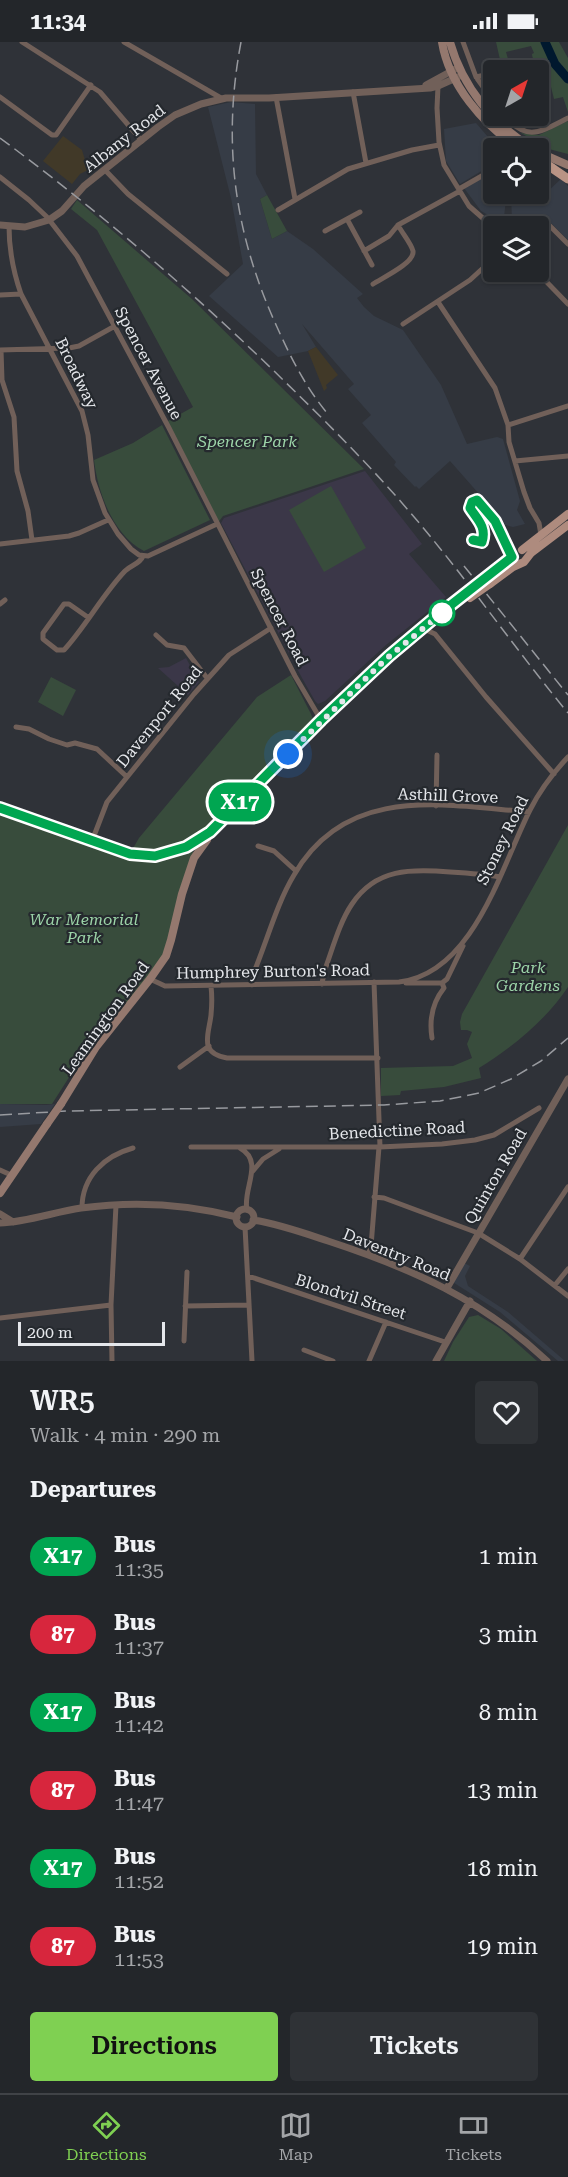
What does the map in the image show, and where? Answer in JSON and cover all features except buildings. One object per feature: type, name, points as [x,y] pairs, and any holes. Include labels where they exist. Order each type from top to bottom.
[{"type":"highway","points":[[549,166],[568,179]]},
{"type":"main road","points":[[442,42],[457,73],[485,120],[506,138]]},
{"type":"main road","points":[[450,42],[457,73],[494,118],[518,138]]},
{"type":"main road","points":[[549,157],[568,165]]},
{"type":"main road","points":[[549,166],[568,174]]},
{"type":"main road","points":[[520,557],[554,525],[567,518]]},
{"type":"main road","points":[[0,808],[92,842],[140,856],[193,850],[321,720],[386,659],[433,619],[488,582],[567,518]]},
{"type":"main road","name":"Leamington Road","points":[[0,1193],[48,1124],[96,1047],[150,979],[167,953],[193,850],[207,840],[208,833]]},
{"type":"street","points":[[22,42],[91,85],[110,101],[142,141]]},
{"type":"street","points":[[124,42],[221,98]]},
{"type":"street","points":[[463,42],[476,77],[483,87]]},
{"type":"street","name":"Albany Road","points":[[0,225],[33,226],[49,220],[62,211],[80,190],[166,121],[184,111],[221,98],[421,88],[438,86],[457,73]]},
{"type":"street","name":"Albany Road","points":[[421,88],[457,73]]},
{"type":"street","points":[[476,77],[483,75]]},
{"type":"street","points":[[0,97],[52,135],[56,135],[91,85]]},
{"type":"street","points":[[438,86],[436,108],[439,145],[444,165],[469,206],[483,220]]},
{"type":"street","points":[[353,92],[366,163]]},
{"type":"street","points":[[276,97],[295,199]]},
{"type":"street","points":[[515,126],[529,133],[542,131],[568,118]]},
{"type":"street","points":[[278,210],[348,169],[439,145]]},
{"type":"street","points":[[105,170],[128,194],[227,274]]},
{"type":"street","points":[[364,250],[389,236],[398,225],[483,176]]},
{"type":"street","name":"Spencer Avenue","points":[[0,177],[29,200],[49,220],[77,256],[217,524]]},
{"type":"street","points":[[325,231],[360,212]]},
{"type":"street","points":[[347,219],[372,265]]},
{"type":"street","points":[[373,284],[408,262],[412,257],[413,252],[398,225]]},
{"type":"street","points":[[549,225],[568,244]]},
{"type":"street","name":"Broadway","points":[[9,226],[10,260],[21,294],[82,411],[88,435],[93,480],[108,519],[126,544],[143,556]]},
{"type":"street","points":[[403,324],[470,280],[483,268]]},
{"type":"street","points":[[547,282],[568,304]]},
{"type":"street","points":[[0,295],[21,294]]},
{"type":"street","points":[[438,302],[495,388],[508,425],[509,442],[524,492],[541,527],[541,536]]},
{"type":"street","points":[[32,540],[28,511],[17,471],[14,417],[2,380],[0,350],[50,350],[79,346],[115,326]]},
{"type":"street","points":[[508,425],[568,406]]},
{"type":"street","points":[[515,461],[568,456]]},
{"type":"street","points":[[0,544],[79,533],[108,519]]},
{"type":"street","points":[[538,520],[554,525]]},
{"type":"street","points":[[89,618],[69,604],[64,604],[43,633],[43,639],[57,650],[64,650],[89,618],[126,570],[142,560],[143,556],[152,556],[217,524]]},
{"type":"street","name":"Spencer Road","points":[[217,524],[295,676],[321,720]]},
{"type":"street","points":[[433,619],[435,634]]},
{"type":"street","name":"Davenport Road","points":[[92,842],[105,805],[207,678],[229,655],[271,628]]},
{"type":"street","points":[[422,628],[435,634],[554,774]]},
{"type":"street","points":[[156,635],[167,645],[184,648],[207,678]]},
{"type":"street","points":[[16,727],[29,729],[67,745],[73,743],[97,749],[126,776]]},
{"type":"street","points":[[436,806],[437,755]]},
{"type":"street","name":"Stoney Road","points":[[432,1038],[430,1026],[432,1009],[444,988],[442,983],[447,979],[500,877],[529,812],[568,757]]},
{"type":"street","name":"Asthill Grove","points":[[252,985],[254,972],[296,871],[320,842],[343,825],[358,816],[392,806],[436,806],[529,812]]},
{"type":"street","points":[[258,846],[274,850],[296,871]]},
{"type":"street","points":[[322,984],[324,972],[351,906],[364,890],[381,878],[399,872],[417,870],[500,877]]},
{"type":"street","name":"Stoney Road","points":[[431,971],[452,956],[466,939]]},
{"type":"street","name":"Humphrey Burton's Road","points":[[399,982],[431,971]]},
{"type":"street","name":"Humphrey Burton's Road","points":[[150,979],[165,986],[442,983]]},
{"type":"street","points":[[368,1255],[371,1246],[379,1147],[374,982]]},
{"type":"street","points":[[211,986],[211,1013],[206,1037],[214,1054],[227,1058],[378,1058]]},
{"type":"street","points":[[180,1067],[209,1046]]},
{"type":"street","name":"Quinton Road","points":[[447,1288],[567,1084]]},
{"type":"street","name":"Benedictine Road","points":[[191,1147],[379,1147],[442,1144],[484,1138],[503,1130],[539,1108]]},
{"type":"street","points":[[236,1147],[244,1150],[252,1162],[252,1173],[245,1202],[247,1210]]},
{"type":"street","points":[[82,1208],[84,1191],[95,1170],[113,1155],[133,1148]]},
{"type":"street","points":[[252,1173],[263,1159],[284,1148]]},
{"type":"street","points":[[0,1170],[11,1175]]},
{"type":"street","points":[[520,1259],[568,1187]]},
{"type":"street","points":[[375,1197],[384,1198],[478,1233],[520,1259],[568,1296]]},
{"type":"street","points":[[0,1226],[82,1208],[136,1204],[177,1207],[237,1217]]},
{"type":"street","points":[[112,1361],[111,1305],[116,1205]]},
{"type":"street","points":[[247,1210],[252,1212],[254,1220],[245,1227],[239,1224],[237,1217],[240,1211],[247,1210]]},
{"type":"street","points":[[0,1214],[15,1222]]},
{"type":"street","name":"Daventry Road","points":[[254,1220],[368,1255],[447,1288],[470,1301],[519,1336],[547,1361]]},
{"type":"street","points":[[245,1227],[252,1361]]},
{"type":"street","points":[[555,1285],[568,1269]]},
{"type":"street","points":[[184,1341],[187,1272]]},
{"type":"street","name":"Blondvil Street","points":[[248,1276],[445,1342]]},
{"type":"street","points":[[436,1361],[470,1301]]},
{"type":"street","points":[[0,1318],[111,1305]]},
{"type":"street","points":[[185,1306],[249,1305]]},
{"type":"street","points":[[369,1361],[386,1322]]},
{"type":"street","points":[[304,1350],[333,1361]]},
{"type":"shaded area","points":[[231,102],[255,104],[256,174],[267,195],[260,199],[272,239],[287,231],[313,249],[363,294],[357,298],[374,316],[403,330],[441,385],[467,444],[497,437],[503,439],[520,501],[517,510],[525,524],[513,527],[502,524],[495,512],[450,461],[419,489],[415,487],[394,465],[396,462],[362,423],[371,415],[348,389],[354,384],[302,324],[316,347],[308,351],[278,357],[209,296],[243,264],[231,198],[208,107]]},
{"type":"shaded area","points":[[476,123],[489,138],[483,138],[483,170],[460,184],[446,161],[444,129]]},
{"type":"shaded area","points":[[63,136],[82,150],[88,170],[80,174],[72,184],[43,161]]},
{"type":"shaded area","points":[[483,178],[483,204],[505,204],[504,216],[490,216],[481,211],[464,188]]},
{"type":"shaded area","points":[[561,179],[568,186],[568,240],[549,222],[549,216],[512,216],[511,204],[549,204],[549,190]]},
{"type":"shaded area","points":[[316,347],[338,375],[326,385],[327,388],[324,391],[308,351]]},
{"type":"shaded area","points":[[365,471],[422,544],[409,554],[446,597],[386,645],[325,701],[318,704],[302,678],[221,523],[224,518]]},
{"type":"shaded area","points":[[186,658],[199,682],[188,695],[158,668],[169,667]]},
{"type":"shaded area","points":[[0,1104],[55,1104],[41,1124],[0,1127]]},
{"type":"shaded area","points":[[462,1262],[470,1266],[465,1276],[468,1286],[508,1312],[565,1361],[558,1361],[500,1312],[451,1281]]},
{"type":"green space","points":[[496,42],[559,42],[568,58],[568,112],[563,97],[554,99],[549,79],[549,60],[534,60],[531,46],[506,52],[508,59],[500,60]]},
{"type":"green space","points":[[568,121],[568,154],[549,149],[549,138],[530,138],[521,133],[539,135]]},
{"type":"green space","points":[[267,195],[287,231],[272,239],[260,199]]},
{"type":"green space","name":"Spencer Park","points":[[77,200],[192,299],[364,469],[223,516],[217,524],[166,422],[193,407],[97,230],[71,209]]},
{"type":"green space","name":"Spencer Park","points":[[162,425],[210,520],[144,551],[124,535],[109,512],[99,486],[94,460],[133,443]]},
{"type":"green space","points":[[331,486],[366,548],[324,572],[289,510]]},
{"type":"green space","points":[[291,675],[311,714],[313,719],[311,723],[202,831],[169,848],[151,852],[132,850],[139,838],[257,697]]},
{"type":"green space","points":[[51,677],[76,690],[63,716],[38,702]]},
{"type":"green space","name":"War Memorial Park","points":[[0,808],[130,854],[189,849],[194,855],[167,953],[96,1047],[89,1046],[52,1104],[0,1104]]},
{"type":"green space","name":"Park Gardens","points":[[568,825],[568,987],[528,1032],[479,1068],[481,1078],[444,1087],[401,1091],[400,1095],[381,1096],[381,1068],[453,1066],[472,1058],[467,1044],[472,1032],[461,1030],[462,1014]]},
{"type":"green space","points":[[478,1315],[501,1329],[537,1361],[444,1361],[469,1317]]},
{"type":"waterway","points":[[545,42],[555,64],[568,79]]},
{"type":"railway","points":[[241,42],[235,79],[233,152],[242,222],[262,292],[277,327],[299,372],[327,413]]},
{"type":"railway","points":[[0,138],[106,221],[174,279],[241,339],[339,435],[424,528],[568,713]]},
{"type":"railway","points":[[464,566],[568,695]]},
{"type":"railway","points":[[0,1115],[67,1111],[384,1105],[440,1101],[479,1093],[511,1079],[541,1061],[568,1038]]},
{"type":"bus line","name":"X17","points":[[0,808],[130,854],[155,856],[186,847],[210,832],[321,720],[389,656],[512,557],[497,524],[477,500],[472,502],[470,510],[481,523],[484,536],[480,543],[473,540]]},
{"type":"route","points":[[288,754],[386,659],[442,613]]}]
